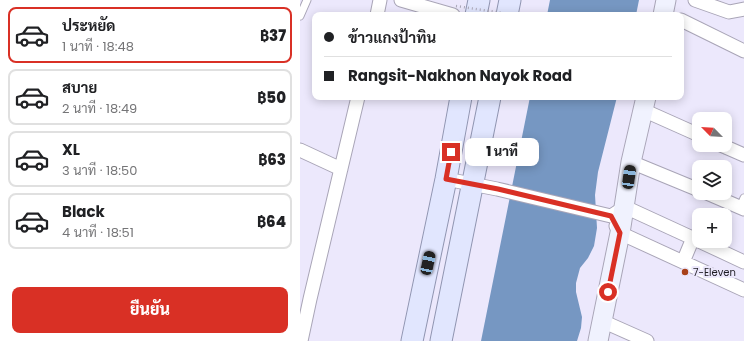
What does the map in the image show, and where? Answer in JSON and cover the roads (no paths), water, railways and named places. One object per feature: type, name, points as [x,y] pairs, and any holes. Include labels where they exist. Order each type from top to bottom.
[{"type":"main road","points":[[477,12],[479,0]]},
{"type":"main road","points":[[508,12],[510,0]]},
{"type":"main road","points":[[412,341],[446,179],[460,100]]},
{"type":"main road","points":[[441,341],[489,100]]},
{"type":"street","points":[[378,12],[380,0]]},
{"type":"street","points":[[401,0],[455,10]]},
{"type":"street","points":[[695,0],[729,12],[744,9]]},
{"type":"street","points":[[684,21],[744,51]]},
{"type":"street","points":[[301,341],[305,297],[341,169],[357,100]]},
{"type":"street","points":[[599,341],[620,233],[618,212],[644,104],[692,131]]},
{"type":"street","points":[[300,150],[341,169]]},
{"type":"street","points":[[732,150],[744,155]]},
{"type":"street","points":[[631,162],[692,187]]},
{"type":"street","points":[[446,179],[498,189],[597,212],[618,212],[692,238]]},
{"type":"street","points":[[730,200],[743,204]]},
{"type":"street","points":[[620,233],[744,290]]},
{"type":"street","points":[[683,262],[692,248]]},
{"type":"street","points":[[714,248],[744,262]]},
{"type":"street","points":[[602,320],[647,341]]},
{"type":"lane","points":[[300,16],[307,0]]},
{"type":"water","points":[[550,0],[639,0],[637,12],[548,12]]},
{"type":"water","points":[[529,100],[616,100],[598,172],[595,195],[597,228],[594,246],[588,258],[580,268],[576,283],[576,292],[582,317],[581,328],[577,341],[481,341]]},
{"type":"place","name":"7-Eleven","points":[[685,272]]}]
